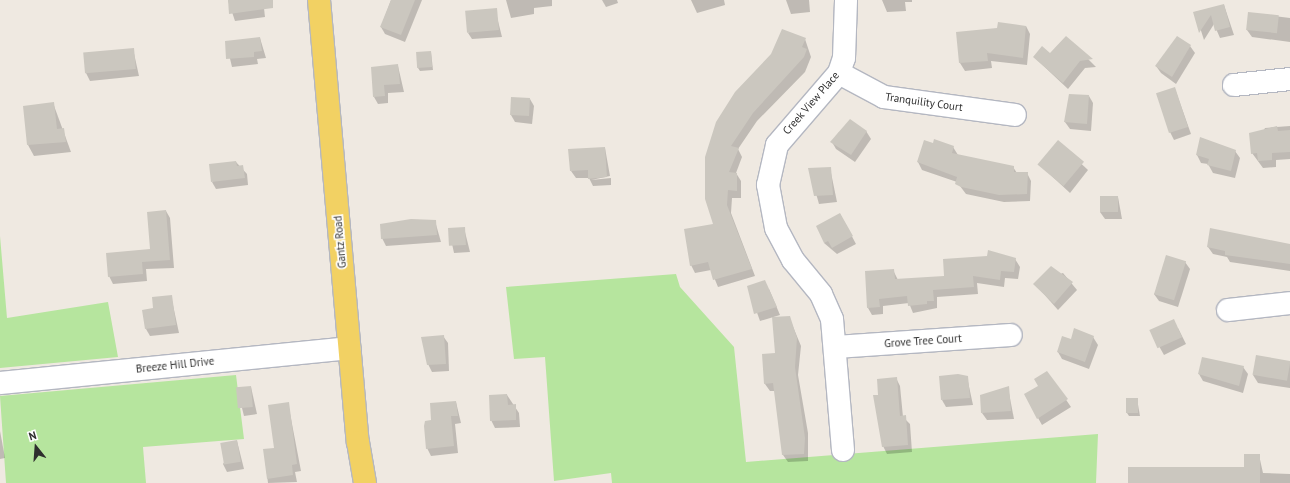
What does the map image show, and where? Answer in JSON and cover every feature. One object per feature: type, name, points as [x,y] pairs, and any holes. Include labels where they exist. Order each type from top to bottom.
[{"type":"main road","name":"Gantz Road","points":[[319,0],[349,348],[358,442],[365,483]]},
{"type":"street","name":"Creek View Place","points":[[843,450],[836,347],[832,319],[820,294],[792,260],[776,228],[768,185],[777,145],[839,73],[844,58],[846,0]]},
{"type":"street","name":"Tranquility Court","points":[[839,73],[884,97],[1015,115]]},
{"type":"street","points":[[1234,85],[1290,79]]},
{"type":"street","points":[[1228,310],[1290,304]]},
{"type":"street","name":"Grove Tree Court","points":[[836,347],[1011,335]]},
{"type":"street","name":"Breeze Hill Drive","points":[[0,383],[349,348]]},
{"type":"green space","points":[[0,236],[7,318],[108,302],[118,357],[0,368]]},
{"type":"green space","points":[[676,274],[680,287],[734,347],[746,462],[1098,434],[1096,483],[612,483],[611,473],[554,481],[545,357],[514,359],[506,287]]},
{"type":"green space","points":[[236,375],[244,439],[143,447],[146,483],[6,483],[0,396]]},
{"type":"building","points":[[228,0],[273,0],[273,8],[229,14]]},
{"type":"building","points":[[391,0],[415,0],[401,35],[380,27]]},
{"type":"building","points":[[1224,4],[1230,27],[1215,31],[1211,15],[1199,33],[1193,12]]},
{"type":"building","points":[[497,8],[499,30],[467,33],[465,11]]},
{"type":"building","points":[[1248,12],[1279,15],[1277,33],[1246,30]]},
{"type":"building","points":[[998,22],[1026,26],[1023,58],[987,53],[988,61],[959,63],[956,32],[997,28]]},
{"type":"building","points":[[782,29],[806,38],[802,47],[807,49],[804,57],[753,113],[731,146],[739,148],[729,172],[737,173],[737,191],[728,190],[727,205],[752,269],[713,280],[708,262],[690,266],[684,229],[713,224],[705,199],[705,157],[716,122],[735,92],[771,54]]},
{"type":"building","points":[[1066,36],[1093,59],[1080,61],[1063,83],[1033,57],[1042,46],[1050,53]]},
{"type":"building","points":[[1177,36],[1191,45],[1172,77],[1155,66]]},
{"type":"building","points":[[260,37],[262,51],[254,52],[254,57],[226,59],[225,41]]},
{"type":"building","points":[[134,48],[136,69],[85,73],[83,52]]},
{"type":"building","points":[[431,51],[432,67],[417,68],[416,52]]},
{"type":"building","points":[[398,64],[400,84],[384,85],[385,96],[373,97],[371,67]]},
{"type":"building","points":[[1175,87],[1188,127],[1169,133],[1156,93]]},
{"type":"building","points":[[1069,94],[1089,95],[1087,124],[1064,122]]},
{"type":"building","points":[[511,97],[530,98],[529,116],[510,115]]},
{"type":"building","points":[[54,102],[57,129],[64,128],[66,142],[27,145],[23,106]]},
{"type":"building","points":[[850,119],[867,131],[851,155],[830,142]]},
{"type":"building","points":[[1277,126],[1278,131],[1290,130],[1290,152],[1272,153],[1272,160],[1258,161],[1257,153],[1251,154],[1249,133]]},
{"type":"building","points":[[1200,137],[1236,150],[1231,171],[1207,165],[1209,159],[1196,155]]},
{"type":"building","points":[[934,139],[954,146],[952,153],[1014,166],[1014,172],[1028,172],[1027,194],[999,195],[961,187],[955,184],[957,177],[917,162],[924,140],[933,143]]},
{"type":"building","points":[[1058,140],[1084,162],[1063,186],[1037,165]]},
{"type":"building","points":[[605,147],[607,177],[588,179],[588,170],[570,171],[568,149]]},
{"type":"building","points":[[236,161],[237,166],[243,165],[245,178],[211,182],[209,164]]},
{"type":"building","points":[[831,167],[833,195],[814,196],[808,168]]},
{"type":"building","points":[[1100,196],[1118,196],[1118,212],[1100,212]]},
{"type":"building","points":[[166,210],[170,260],[142,262],[143,274],[108,277],[106,253],[150,249],[147,212]]},
{"type":"building","points":[[840,213],[853,236],[832,248],[828,241],[824,243],[816,226]]},
{"type":"building","points":[[411,219],[436,220],[437,235],[381,239],[380,224]]},
{"type":"building","points":[[465,227],[466,245],[449,246],[448,228]]},
{"type":"building","points":[[1210,228],[1290,244],[1290,264],[1225,255],[1225,251],[1207,247]]},
{"type":"building","points":[[988,250],[1016,258],[1014,272],[1001,271],[1000,280],[973,276],[974,287],[933,290],[934,301],[927,301],[927,304],[908,306],[907,296],[879,299],[880,307],[867,308],[865,271],[894,269],[895,279],[944,276],[943,259],[987,256]]},
{"type":"building","points":[[1166,255],[1186,261],[1174,300],[1154,294]]},
{"type":"building","points":[[1051,266],[1073,282],[1054,304],[1033,284]]},
{"type":"building","points":[[765,280],[777,307],[754,314],[747,286]]},
{"type":"building","points":[[172,295],[176,325],[145,329],[142,310],[153,308],[152,297]]},
{"type":"building","points":[[790,316],[797,338],[795,367],[805,438],[804,454],[782,455],[773,383],[764,384],[762,354],[775,353],[772,317]]},
{"type":"building","points":[[1174,319],[1182,337],[1157,348],[1149,330]]},
{"type":"building","points":[[1074,328],[1094,336],[1085,362],[1057,352],[1062,336],[1071,339]]},
{"type":"building","points":[[444,335],[446,364],[427,365],[421,337]]},
{"type":"building","points":[[1256,355],[1290,361],[1287,381],[1253,375]]},
{"type":"building","points":[[1202,357],[1244,366],[1239,386],[1198,374]]},
{"type":"building","points":[[1047,371],[1068,399],[1037,419],[1024,394],[1038,386],[1034,379]]},
{"type":"building","points":[[958,374],[968,376],[970,398],[941,400],[939,376]]},
{"type":"building","points":[[897,377],[900,416],[906,415],[908,445],[882,447],[873,395],[878,395],[877,379]]},
{"type":"building","points":[[251,386],[253,407],[238,408],[236,387]]},
{"type":"building","points":[[1009,386],[1011,411],[981,413],[980,395]]},
{"type":"building","points":[[507,394],[508,405],[516,404],[516,420],[490,421],[489,395]]},
{"type":"building","points":[[1126,398],[1138,398],[1138,413],[1126,413]]},
{"type":"building","points":[[456,401],[458,416],[451,416],[454,446],[426,449],[424,426],[425,421],[431,420],[430,403]]},
{"type":"building","points":[[289,402],[297,464],[292,465],[293,475],[267,479],[263,449],[274,448],[268,405]]},
{"type":"building","points":[[237,440],[241,462],[224,465],[220,443]]},
{"type":"building","points":[[1244,454],[1260,454],[1260,483],[1128,483],[1128,467],[1244,467]]}]
